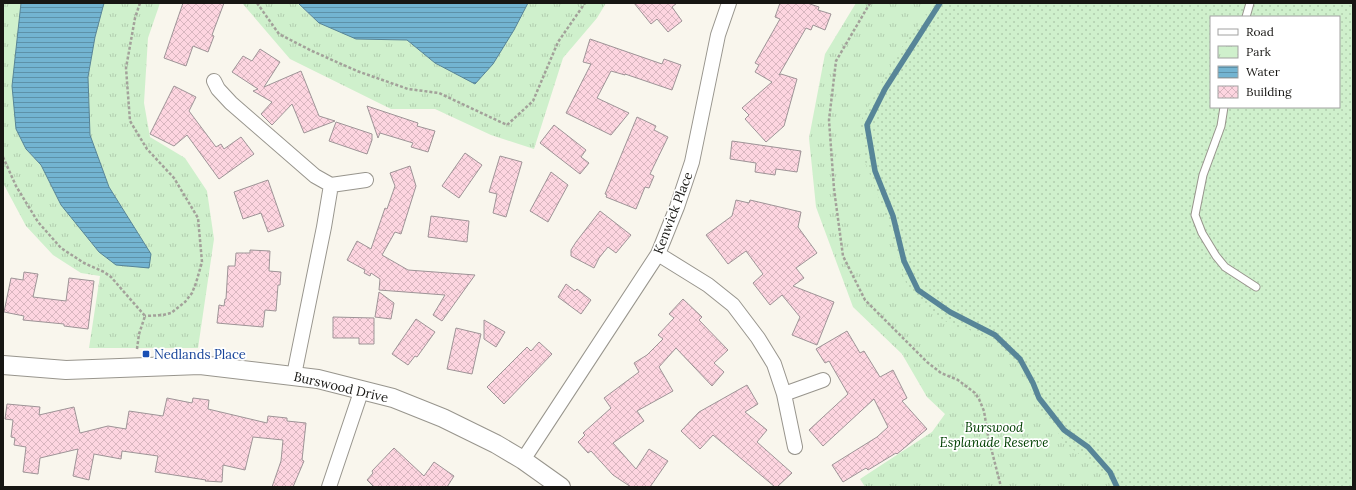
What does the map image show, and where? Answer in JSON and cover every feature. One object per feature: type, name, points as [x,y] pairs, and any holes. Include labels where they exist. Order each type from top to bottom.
[{"type":"street","name":"Kenwick Place","points":[[523,460],[658,254],[677,207],[692,162],[718,35],[729,3]]},
{"type":"street","points":[[214,81],[218,89],[231,103],[315,176],[331,185],[366,180]]},
{"type":"street","points":[[294,375],[331,185]]},
{"type":"street","points":[[658,254],[708,285],[733,305],[758,338],[774,364],[784,394],[795,447]]},
{"type":"street","name":"Burswood Drive","points":[[3,365],[66,370],[200,365],[318,379],[393,398],[443,418],[496,444],[523,460],[561,487]]},
{"type":"street","points":[[784,394],[824,380]]},
{"type":"street","points":[[329,487],[362,389]]},
{"type":"lane","points":[[1246,16],[1250,3]]},
{"type":"lane","points":[[1224,108],[1221,126],[1203,175],[1195,215],[1202,233],[1216,256],[1226,267],[1256,287]]},
{"type":"path","points":[[140,3],[135,18],[126,68],[130,120],[147,149],[174,178],[198,218],[202,262],[192,293],[185,302],[171,313],[145,316]]},
{"type":"path","points":[[257,3],[279,34],[312,51],[357,71],[408,89],[439,92],[507,125],[533,101],[558,42],[585,3]]},
{"type":"path","points":[[870,3],[836,61],[829,120],[834,189],[843,256],[865,300],[924,359],[941,373],[958,380],[975,393],[984,411],[988,436],[1001,487]]},
{"type":"path","points":[[3,157],[16,186],[38,222],[60,248],[111,277],[145,316]]},
{"type":"path","points":[[137,349],[139,334],[145,316]]},
{"type":"green space","points":[[3,3],[21,3],[26,149],[41,165],[61,205],[151,254],[109,187],[90,135],[88,77],[95,37],[104,3],[160,3],[148,38],[144,103],[150,137],[185,158],[207,191],[214,239],[198,348],[89,348],[100,276],[81,273],[53,255],[26,226],[3,183]]},
{"type":"green space","points":[[242,3],[297,3],[319,23],[390,40],[407,40],[435,63],[475,83],[493,64],[514,30],[528,3],[606,3],[597,18],[563,58],[534,149],[491,135],[435,109],[391,109],[290,59]]},
{"type":"green space","name":"Burswood Esplanade Reserve","points":[[856,3],[936,3],[898,52],[858,126],[863,142],[864,159],[890,228],[906,283],[919,301],[943,320],[961,329],[968,329],[990,340],[1014,359],[1025,374],[1034,400],[1044,416],[1053,425],[1065,443],[1099,470],[1112,487],[865,487],[860,479],[932,432],[945,414],[927,397],[902,354],[853,307],[816,207],[809,138],[825,54]]},
{"type":"green space","points":[[875,3],[1353,3],[1353,487],[1055,487],[1028,453],[840,193]]},
{"type":"water","points":[[21,3],[104,3],[95,37],[88,77],[90,135],[109,187],[151,254],[149,268],[116,265],[99,252],[61,205],[41,165],[26,149],[16,129],[12,86]]},
{"type":"water","points":[[298,3],[528,3],[514,30],[493,64],[475,84],[435,63],[407,40],[356,39],[319,23]]},
{"type":"building","points":[[183,3],[224,3],[212,35],[214,36],[208,52],[193,46],[186,66],[164,58]]},
{"type":"building","points":[[634,3],[677,3],[672,7],[682,21],[668,32],[657,19],[651,24]]},
{"type":"building","points":[[780,3],[807,3],[819,7],[818,10],[831,14],[825,30],[813,25],[811,30],[806,28],[779,75],[781,74],[797,79],[784,126],[766,142],[745,119],[749,115],[742,108],[772,82],[755,72],[759,65],[755,63],[780,19],[775,17]]},
{"type":"building","points":[[590,39],[662,64],[664,59],[681,65],[672,90],[625,74],[611,71],[597,98],[629,113],[611,135],[566,113],[591,64],[583,62]]},
{"type":"building","points":[[260,49],[280,62],[264,87],[301,71],[319,116],[335,121],[304,133],[292,104],[272,125],[261,114],[272,102],[253,91],[258,89],[232,72],[243,56],[252,61]]},
{"type":"building","points":[[174,86],[196,97],[189,111],[216,147],[221,144],[224,149],[241,137],[254,154],[219,179],[187,135],[174,146],[150,134]]},
{"type":"building","points":[[367,106],[418,123],[417,126],[435,131],[428,152],[411,147],[413,143],[380,133],[378,138]]},
{"type":"building","points":[[637,117],[656,126],[654,130],[668,137],[650,174],[654,176],[649,188],[645,187],[636,209],[606,197],[607,195],[605,194]]},
{"type":"building","points":[[336,122],[372,134],[372,140],[367,154],[329,141]]},
{"type":"building","points":[[554,125],[586,150],[581,157],[589,163],[580,174],[540,143]]},
{"type":"building","points":[[732,141],[801,151],[797,172],[776,169],[775,175],[755,172],[756,163],[730,159]]},
{"type":"building","points":[[465,153],[482,165],[459,198],[442,186]]},
{"type":"building","points":[[500,156],[522,162],[506,217],[493,213],[497,194],[489,192]]},
{"type":"building","points":[[410,166],[416,186],[401,234],[395,232],[382,255],[408,270],[475,275],[442,321],[433,315],[445,295],[379,290],[380,279],[371,273],[370,276],[364,273],[365,270],[347,260],[357,241],[371,249],[385,208],[387,209],[395,186],[390,173]]},
{"type":"building","points":[[551,172],[568,185],[548,222],[530,211]]},
{"type":"building","points":[[268,180],[284,226],[268,232],[261,213],[243,219],[234,192]]},
{"type":"building","points":[[736,200],[749,203],[750,200],[801,212],[798,227],[817,253],[796,268],[804,278],[793,286],[834,302],[817,345],[792,335],[800,317],[782,295],[770,305],[753,283],[763,274],[746,251],[728,264],[706,235],[732,216]]},
{"type":"building","points":[[600,211],[631,235],[616,253],[608,247],[599,258],[594,268],[571,256],[571,250]]},
{"type":"building","points":[[431,216],[469,221],[467,242],[428,237]]},
{"type":"building","points":[[250,250],[270,251],[269,271],[281,272],[280,285],[278,285],[276,311],[265,310],[263,327],[217,323],[219,305],[224,306],[226,299],[228,266],[235,266],[236,253],[250,253]]},
{"type":"building","points":[[24,272],[38,274],[33,297],[66,301],[69,278],[94,281],[88,329],[64,326],[64,324],[23,320],[24,316],[4,312],[11,278],[23,280]]},
{"type":"building","points":[[566,284],[575,291],[577,289],[591,300],[581,314],[558,297]]},
{"type":"building","points":[[379,292],[394,303],[391,319],[375,317]]},
{"type":"building","points":[[683,299],[702,317],[699,320],[728,350],[714,363],[724,372],[712,386],[676,348],[659,367],[673,391],[637,411],[644,421],[613,443],[636,469],[649,449],[668,461],[650,487],[631,487],[613,475],[591,451],[588,453],[578,442],[585,435],[583,433],[611,408],[604,398],[639,372],[634,363],[647,355],[663,339],[658,335],[674,318],[669,314]]},
{"type":"building","points":[[333,317],[374,318],[374,344],[359,344],[359,338],[333,338]]},
{"type":"building","points":[[416,319],[435,332],[417,357],[415,356],[408,365],[392,354]]},
{"type":"building","points":[[484,320],[505,332],[496,347],[484,339]]},
{"type":"building","points":[[456,328],[481,334],[472,374],[447,369]]},
{"type":"building","points":[[847,331],[860,353],[864,351],[880,377],[893,370],[907,398],[902,401],[927,429],[897,454],[896,453],[868,470],[866,468],[843,482],[832,465],[877,437],[888,427],[874,399],[823,446],[809,430],[848,394],[829,361],[825,363],[816,349]]},
{"type":"building","points":[[539,342],[552,354],[504,404],[487,387],[527,347],[531,351]]},
{"type":"building","points":[[747,385],[758,404],[745,412],[767,430],[757,442],[792,473],[777,487],[775,487],[713,435],[700,449],[681,431],[699,412]]},
{"type":"building","points":[[167,398],[192,403],[193,398],[209,400],[208,409],[267,423],[268,416],[287,418],[287,421],[306,423],[302,460],[304,461],[293,487],[272,487],[281,461],[283,440],[253,437],[245,470],[223,465],[222,482],[205,481],[206,480],[155,472],[158,456],[122,451],[121,459],[94,454],[89,480],[73,476],[78,449],[40,458],[38,474],[23,472],[26,447],[14,445],[15,438],[11,437],[13,420],[5,419],[7,404],[40,407],[39,415],[74,407],[80,433],[108,426],[126,429],[129,411],[163,416]]},
{"type":"building","points":[[394,448],[424,476],[434,462],[454,476],[447,487],[374,487],[367,480],[373,473],[372,471]]},
{"type":"waterway","points":[[940,3],[885,89],[867,125],[875,171],[893,216],[904,261],[918,290],[950,312],[995,335],[1020,359],[1039,398],[1064,430],[1088,447],[1110,472],[1117,487]]},
{"type":"place","name":"Nedlands Place","points":[[146,354]]}]
